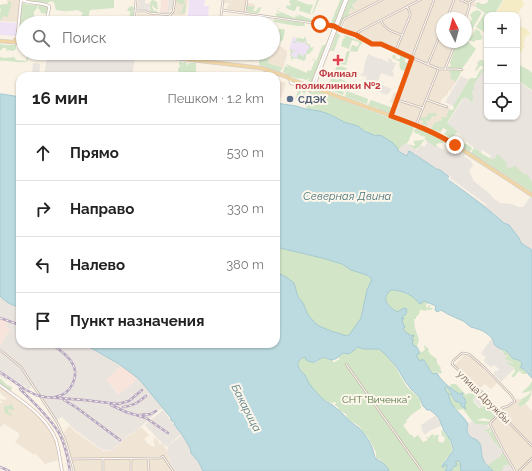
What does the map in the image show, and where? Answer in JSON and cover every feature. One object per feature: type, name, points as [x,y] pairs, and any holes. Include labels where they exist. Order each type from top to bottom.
[{"type":"main road","points":[[19,16],[22,0],[46,4],[49,6],[47,16]]},
{"type":"main road","points":[[312,87],[346,0]]},
{"type":"main road","points":[[20,6],[22,3],[27,2]]},
{"type":"main road","points":[[0,40],[16,42]]},
{"type":"main road","points":[[192,60],[261,68],[272,72]]},
{"type":"main road","points":[[280,75],[333,93],[336,96],[416,125],[446,139],[532,195]]},
{"type":"main road","points":[[0,385],[44,420],[55,439],[62,471]]},
{"type":"street","points":[[135,16],[136,0]]},
{"type":"street","points":[[135,11],[170,15],[173,12],[175,0]]},
{"type":"street","points":[[221,16],[222,0]]},
{"type":"street","points":[[245,13],[247,0]]},
{"type":"street","points":[[339,29],[344,19],[382,0]]},
{"type":"street","points":[[356,35],[360,31],[380,20],[420,0]]},
{"type":"street","points":[[391,116],[434,0]]},
{"type":"street","points":[[449,12],[454,0]]},
{"type":"street","points":[[461,0],[469,3]]},
{"type":"street","points":[[469,3],[474,0]]},
{"type":"street","points":[[468,12],[470,6],[469,3]]},
{"type":"street","points":[[396,51],[410,16],[410,12],[407,7]]},
{"type":"street","points":[[222,10],[264,16]]},
{"type":"street","points":[[280,18],[335,27],[356,35],[372,44],[381,44],[439,69],[462,70]]},
{"type":"street","points":[[380,20],[384,27],[402,35]]},
{"type":"street","points":[[428,64],[436,45]]},
{"type":"street","points":[[444,69],[453,48]]},
{"type":"street","points":[[416,125],[439,69]]},
{"type":"street","points":[[397,100],[422,108]]},
{"type":"street","points":[[426,100],[447,107]]},
{"type":"street","points":[[0,350],[21,367],[60,428],[66,442],[74,471]]},
{"type":"street","name":"улица Дружбы","points":[[500,412],[502,408],[515,401],[511,395],[485,368],[468,354],[462,354],[453,361],[452,364],[484,394],[487,400],[532,446]]},
{"type":"street","points":[[346,364],[422,471]]},
{"type":"street","points":[[500,412],[490,424],[515,471]]},
{"type":"street","points":[[71,459],[160,458],[163,456],[173,471]]},
{"type":"street","points":[[130,471],[131,458]]},
{"type":"street","points":[[148,458],[149,471]]},
{"type":"street","points":[[519,471],[532,458]]},
{"type":"street","points":[[103,459],[103,471]]},
{"type":"shaded area","points":[[7,0],[20,0],[19,16],[16,16],[16,22],[0,21],[2,5],[8,3]]},
{"type":"shaded area","points":[[138,0],[145,0],[145,3],[150,4],[150,13],[145,11],[137,11]]},
{"type":"shaded area","points":[[161,0],[169,0],[167,12],[160,12]]},
{"type":"shaded area","points":[[169,0],[175,0],[174,9],[170,10],[169,15],[160,14],[160,12],[167,12]]},
{"type":"shaded area","points":[[175,0],[188,0],[185,15],[173,15]]},
{"type":"shaded area","points":[[189,0],[205,0],[204,6],[209,6],[208,16],[188,16]]},
{"type":"shaded area","points":[[223,0],[248,0],[248,3],[255,4],[254,8],[246,7],[246,2],[244,12],[227,9],[227,6],[230,3],[223,4]]},
{"type":"shaded area","points":[[358,0],[472,0],[473,3],[476,3],[476,7],[471,6],[468,12],[436,12],[436,48],[453,48],[444,70],[450,70],[449,72],[451,74],[451,78],[456,82],[439,105],[449,108],[450,110],[448,111],[446,118],[441,118],[442,120],[434,123],[431,129],[392,114],[396,105],[390,102],[394,92],[400,94],[413,58],[357,34],[356,35],[341,30],[343,29],[346,18],[349,16],[350,9],[352,8],[355,11],[352,5]]},
{"type":"shaded area","points":[[137,13],[160,16],[137,16]]},
{"type":"shaded area","points":[[0,22],[16,23],[16,36],[0,35]]},
{"type":"shaded area","points":[[293,37],[306,42],[305,44],[310,46],[304,61],[290,56],[291,52],[289,49]]},
{"type":"shaded area","points":[[280,46],[287,51],[283,68],[268,63],[268,60],[280,60]]},
{"type":"shaded area","points":[[368,54],[389,62],[389,58],[392,62],[396,63],[392,72],[394,73],[393,77],[381,73],[377,83],[392,89],[387,95],[364,85],[367,77],[360,75],[363,73]]},
{"type":"shaded area","points":[[46,60],[135,60],[133,72],[45,72]]},
{"type":"shaded area","points":[[33,64],[40,64],[39,72],[32,72]]},
{"type":"shaded area","points":[[484,67],[484,120],[520,120],[520,83],[532,91],[532,185],[489,158],[491,156],[483,150],[481,152],[469,144],[462,136],[447,124]]},
{"type":"shaded area","points":[[461,76],[469,80],[453,106],[445,102]]},
{"type":"shaded area","points":[[280,81],[286,83],[280,98]]},
{"type":"shaded area","points":[[427,140],[449,153],[452,148],[465,155],[464,156],[471,161],[473,165],[469,171],[474,181],[500,203],[523,207],[530,197],[532,198],[532,250],[521,243],[509,225],[504,223],[448,179],[449,177],[415,155],[416,153],[414,154],[411,152],[407,156],[397,151],[406,143],[417,150],[421,145],[424,147]]},
{"type":"shaded area","points":[[0,296],[5,301],[16,306],[16,348],[91,348],[121,366],[106,380],[119,395],[136,380],[135,378],[137,376],[163,408],[137,430],[136,429],[133,433],[129,434],[120,444],[114,447],[115,450],[103,450],[75,430],[62,417],[56,420],[24,369],[0,348],[5,335],[7,335],[10,329],[6,327],[8,322],[0,319]]},
{"type":"shaded area","points":[[0,319],[8,322],[6,327],[10,329],[7,335],[5,335],[5,338],[0,346]]},
{"type":"shaded area","points":[[492,338],[494,344],[500,349],[501,352],[508,356],[505,357],[506,360],[513,362],[512,364],[508,364],[515,368],[501,382],[494,375],[494,371],[499,369],[494,365],[492,367],[489,366],[484,361],[486,356],[483,356],[481,353]]},
{"type":"shaded area","points":[[0,350],[21,367],[32,386],[29,390],[24,385],[22,386],[10,378],[6,380],[0,376]]},
{"type":"shaded area","points":[[465,354],[473,358],[497,383],[491,389],[485,384],[479,389],[454,366]]},
{"type":"shaded area","points":[[121,366],[136,376],[135,378],[137,379],[120,395],[106,380]]},
{"type":"shaded area","points":[[0,387],[34,412],[44,422],[55,440],[58,460],[45,464],[36,454],[33,454],[15,442],[19,437],[19,433],[4,424],[1,427],[0,426],[0,404],[3,401],[0,401],[0,399],[5,400],[7,398],[0,392]]},
{"type":"shaded area","points":[[485,396],[496,410],[495,411],[493,411],[489,405],[482,405],[482,408],[480,408],[473,399],[473,397],[476,397],[479,399],[484,399]]},
{"type":"shaded area","points":[[518,398],[521,401],[519,406],[521,407],[526,404],[532,411],[532,471],[515,471],[491,424],[491,422],[501,413],[503,408],[510,406]]},
{"type":"shaded area","points":[[163,410],[181,434],[166,447],[145,425]]},
{"type":"shaded area","points":[[436,415],[441,422],[441,426],[429,431],[425,435],[421,429],[421,425]]},
{"type":"shaded area","points":[[474,421],[475,424],[486,425],[490,428],[484,432],[487,431],[494,442],[493,443],[497,444],[504,453],[513,471],[493,471],[487,466],[483,459],[480,443],[472,438],[467,430],[468,424]]},
{"type":"shaded area","points":[[70,426],[74,431],[103,451],[115,450],[115,447],[129,435],[134,433],[136,429],[138,430],[141,427],[149,435],[144,439],[148,444],[154,447],[153,441],[156,438],[159,442],[158,443],[162,443],[170,456],[168,462],[175,471],[75,471],[64,433]]},
{"type":"shaded area","points":[[182,435],[190,448],[191,453],[198,461],[203,471],[175,471],[169,462],[170,456],[167,452],[168,446]]},
{"type":"green space","points":[[24,0],[114,0],[114,8],[90,10],[89,16],[81,16],[83,13],[78,10],[56,10],[54,2],[51,1],[47,3]]},
{"type":"green space","points":[[153,0],[157,2],[158,10],[152,5],[152,7],[153,10],[158,12],[157,13],[150,12],[150,3]]},
{"type":"green space","points":[[175,0],[185,0],[185,13],[179,13],[182,12],[184,4],[179,4]]},
{"type":"green space","points":[[290,0],[296,0],[313,5],[310,13],[312,14],[299,11],[300,7],[297,6],[295,11],[286,8],[287,5],[290,6],[291,4],[289,3]]},
{"type":"green space","points":[[317,0],[319,0],[313,14],[312,14]]},
{"type":"green space","points":[[340,0],[344,0],[335,24],[330,25]]},
{"type":"green space","points":[[349,0],[358,0],[352,5],[355,11],[352,8],[350,9],[348,17],[343,20],[338,28]]},
{"type":"green space","points":[[488,0],[503,0],[496,12],[484,12],[476,7],[476,3],[478,2],[485,4]]},
{"type":"green space","points":[[8,1],[11,2],[8,17],[3,16],[0,20],[0,5],[7,5]]},
{"type":"green space","points":[[23,3],[38,5],[34,12],[34,16],[20,16],[21,6]]},
{"type":"green space","points":[[39,4],[48,7],[47,14],[41,13],[38,8]]},
{"type":"green space","points":[[247,4],[248,6],[254,7],[255,5],[254,11],[260,7],[260,11],[258,13],[248,12],[246,9]]},
{"type":"green space","points":[[130,7],[135,8],[133,10],[133,16],[130,16],[130,11],[127,11]]},
{"type":"green space","points":[[278,9],[278,11],[295,18],[296,15],[298,17],[299,16],[297,14],[313,20],[313,17],[315,14],[314,17],[326,21],[325,23],[329,24],[280,18],[280,16],[276,16],[276,13],[281,14],[277,11]]},
{"type":"green space","points":[[477,10],[481,12],[481,14],[472,30],[472,13]]},
{"type":"green space","points":[[484,15],[484,32],[476,27]]},
{"type":"green space","points":[[280,20],[304,23],[305,26],[280,23]]},
{"type":"green space","points":[[280,29],[283,29],[285,30],[281,43]]},
{"type":"green space","points":[[476,29],[481,32],[480,33],[483,38],[474,42],[472,41],[472,35]]},
{"type":"green space","points":[[337,32],[341,37],[339,37],[334,51],[330,51]]},
{"type":"green space","points":[[344,35],[361,41],[362,44],[357,52],[350,51],[352,45],[357,47],[359,42],[352,40],[349,49],[341,46],[343,39],[346,37]]},
{"type":"green space","points":[[294,37],[306,38],[307,44],[310,44],[310,46],[305,44],[306,42],[304,41],[303,43],[297,41],[297,44],[293,42],[295,42],[297,38]]},
{"type":"green space","points":[[0,44],[16,45],[16,49],[13,51],[7,51],[6,48],[3,48],[0,51]]},
{"type":"green space","points":[[326,44],[321,59],[319,60],[320,61],[313,81],[308,81],[309,78],[306,80],[282,74],[288,74],[283,72],[285,66],[300,72],[288,67],[286,64],[307,73],[308,70],[311,71],[315,60],[313,59],[315,59],[316,62],[322,46]]},
{"type":"green space","points":[[472,45],[476,49],[462,69],[448,68],[451,66],[450,63],[455,48],[472,48]]},
{"type":"green space","points":[[310,46],[311,48],[314,47],[310,54],[308,53],[307,55],[306,53]]},
{"type":"green space","points":[[290,49],[298,52],[293,51],[290,56]]},
{"type":"green space","points":[[347,51],[350,51],[346,65],[340,64],[342,57],[345,58]]},
{"type":"green space","points":[[299,53],[299,55],[302,55],[303,57],[303,54],[306,55],[306,58],[304,61],[293,58],[291,61],[291,56],[297,58]]},
{"type":"green space","points":[[397,53],[406,58],[404,61],[408,63],[408,65],[405,71],[400,68],[400,62],[392,57],[395,55],[396,59],[400,59],[400,56],[396,54]]},
{"type":"green space","points":[[0,57],[14,57],[16,60],[28,60],[28,61],[21,62],[0,61]]},
{"type":"green space","points":[[259,60],[268,60],[268,63],[283,68],[280,71],[278,70],[281,73],[254,66],[266,67],[259,65]]},
{"type":"green space","points":[[480,60],[483,60],[484,69],[483,66],[480,66],[475,71],[478,65],[477,63]]},
{"type":"green space","points":[[181,61],[182,63],[186,62],[187,66],[189,63],[196,63],[195,71],[197,72],[178,72],[178,68],[180,67],[179,63]]},
{"type":"green space","points":[[337,65],[346,68],[350,77],[334,73]]},
{"type":"green space","points":[[520,66],[532,73],[532,90],[520,82]]},
{"type":"green space","points":[[458,69],[461,72],[456,82],[450,78],[451,74],[449,72],[450,70]]},
{"type":"green space","points":[[484,69],[474,84],[474,89],[472,91],[472,102],[465,97],[462,99],[447,123],[458,132],[455,134],[455,140],[472,148],[470,152],[455,143],[448,136],[447,137],[444,135],[447,130],[443,128],[440,133],[431,129],[434,123],[442,120],[441,117],[446,118],[448,111],[450,110],[449,108],[453,110],[453,106],[470,78],[476,78],[480,70]]},
{"type":"green space","points":[[327,76],[338,80],[339,78],[347,82],[341,81],[339,83],[340,86],[338,90],[344,92],[343,95],[328,89],[327,87],[327,89],[322,87],[321,83],[328,85],[331,79],[326,77]]},
{"type":"green space","points":[[299,88],[306,90],[304,93],[301,91],[299,96],[302,97],[305,93],[303,99],[304,102],[309,102],[312,95],[309,93],[310,91],[314,92],[315,90],[414,128],[408,142],[398,150],[391,142],[382,136],[371,134],[333,116],[307,109],[307,105],[302,102],[301,98],[298,97],[295,100]]},
{"type":"green space","points":[[347,91],[368,99],[367,104],[346,97]]},
{"type":"green space","points":[[371,100],[393,109],[391,109],[392,111],[390,114],[376,107],[375,108],[368,105]]},
{"type":"green space","points":[[429,113],[437,113],[437,117],[432,116],[430,121],[427,120],[427,126],[422,124],[422,120],[418,120],[426,117]]},
{"type":"green space","points":[[416,128],[431,133],[445,143],[436,144],[437,146],[435,147],[425,139],[418,148],[415,149],[409,144],[413,146],[416,145],[414,144],[414,141],[423,140],[426,137],[415,133],[414,131]]},
{"type":"green space","points":[[474,148],[493,160],[497,154],[507,163],[506,167],[512,168],[515,166],[524,174],[527,174],[532,182],[532,192],[471,153]]},
{"type":"green space","points":[[280,248],[342,264],[351,270],[367,275],[372,279],[367,290],[361,318],[347,336],[331,331],[315,323],[308,315],[303,303],[298,297],[294,285],[286,277],[280,274]]},
{"type":"green space","points":[[390,290],[399,291],[410,295],[420,304],[424,301],[428,303],[426,305],[427,308],[430,305],[430,308],[433,308],[431,310],[426,309],[428,311],[420,310],[416,319],[414,319],[419,340],[417,347],[414,346],[412,342],[414,340],[411,338],[413,338],[414,335],[410,336],[403,329],[404,327],[402,321],[404,318],[402,319],[401,317],[407,314],[407,308],[397,312],[388,305],[385,300]]},
{"type":"green space","points":[[424,345],[429,349],[428,351],[431,355],[437,359],[437,363],[442,371],[441,374],[437,372],[433,374],[430,372],[425,360],[422,359],[420,361],[416,356],[419,354],[419,351],[422,352],[425,350]]},
{"type":"green space","name":"СНТ \"Виченка\"","points":[[358,347],[363,349],[379,349],[384,353],[396,366],[407,387],[420,399],[421,408],[411,415],[406,421],[407,422],[403,425],[410,435],[414,438],[418,435],[423,442],[428,440],[426,437],[429,438],[433,434],[434,440],[435,435],[438,435],[438,441],[442,443],[445,437],[442,436],[442,430],[450,440],[452,451],[446,458],[442,467],[443,468],[447,465],[445,471],[389,471],[380,459],[376,458],[376,452],[368,437],[359,426],[352,422],[346,414],[339,410],[335,405],[336,402],[329,402],[316,393],[308,383],[305,375],[298,367],[300,359],[304,357],[306,360],[315,363],[325,357],[332,359],[333,362],[335,362],[340,359],[338,357],[341,354],[349,354]]},
{"type":"green space","points":[[500,349],[508,353],[511,358],[520,361],[522,364],[521,368],[527,373],[522,374],[520,371],[512,377],[515,372],[514,367],[507,363],[510,362],[512,364],[513,362],[506,360],[505,357],[508,356],[504,355]]},
{"type":"green space","points":[[0,378],[7,385],[12,387],[11,390],[0,384]]},
{"type":"green space","points":[[532,381],[532,389],[529,399],[520,407],[518,404],[521,401],[520,400],[531,392],[522,392]]},
{"type":"green space","points":[[451,384],[456,384],[466,395],[469,393],[473,394],[471,387],[473,387],[484,399],[482,401],[476,397],[473,398],[474,402],[479,408],[482,408],[482,405],[487,404],[493,411],[496,410],[499,413],[491,420],[483,418],[477,420],[489,421],[488,425],[474,424],[464,410],[458,410],[451,403],[448,393],[445,390],[446,387],[450,391],[453,399],[461,403],[461,406],[466,408],[464,404],[466,403],[465,399],[462,397],[463,393],[458,394],[450,387]]},
{"type":"green space","points":[[11,404],[14,409],[12,411],[8,409],[9,413],[12,414],[11,416],[5,413],[4,408],[5,406]]},
{"type":"green space","points":[[490,428],[489,433],[491,430],[501,449],[497,444],[493,443],[494,442],[487,431],[484,432]]},
{"type":"green space","points":[[503,453],[510,465],[505,465],[502,467],[504,469],[502,471],[493,471],[488,465],[498,459]]},
{"type":"green space","points":[[456,461],[460,462],[461,471],[451,471],[454,466],[456,466]]},
{"type":"sand","points":[[504,0],[522,0],[524,5],[518,12],[497,12]]},
{"type":"sand","points":[[520,27],[525,28],[531,34],[524,38],[525,40],[523,44],[525,46],[520,53]]},
{"type":"water","points":[[0,94],[16,96],[16,306],[6,302],[0,296]]},
{"type":"water","points":[[280,104],[326,113],[344,122],[358,126],[364,131],[376,136],[382,136],[393,143],[398,151],[407,156],[409,151],[411,152],[438,170],[439,169],[449,177],[448,179],[504,223],[509,225],[521,243],[532,250],[532,378],[521,368],[522,364],[520,361],[512,358],[505,350],[496,346],[492,338],[484,332],[471,327],[441,310],[437,312],[435,310],[436,306],[424,301],[420,304],[412,296],[403,292],[391,290],[386,296],[386,302],[388,305],[397,312],[404,308],[407,309],[406,314],[401,318],[404,318],[402,321],[405,327],[403,329],[410,336],[414,335],[411,339],[414,340],[412,342],[419,351],[419,354],[416,355],[419,360],[424,360],[433,374],[437,373],[443,382],[458,394],[463,393],[462,396],[465,399],[466,403],[464,404],[466,409],[461,406],[461,403],[455,401],[448,388],[446,387],[445,389],[449,394],[452,405],[467,422],[468,433],[480,444],[484,461],[493,471],[461,471],[460,462],[458,461],[455,462],[457,464],[451,471],[445,471],[447,465],[443,468],[442,466],[453,451],[453,448],[439,418],[423,406],[420,398],[411,389],[396,366],[384,353],[379,349],[363,349],[358,347],[349,354],[343,353],[332,360],[323,358],[310,362],[306,360],[305,357],[299,361],[298,366],[310,385],[320,396],[340,411],[362,431],[370,442],[375,458],[385,465],[389,471],[203,471],[198,461],[191,453],[185,439],[174,424],[175,423],[139,379],[119,364],[91,348],[280,348],[280,274],[294,283],[298,297],[303,303],[308,315],[315,323],[331,331],[347,336],[361,318],[367,290],[372,279],[367,275],[351,270],[342,264],[280,248]]},
{"type":"pier","points":[[450,175],[450,178],[487,205],[486,206],[448,179]]},
{"type":"railway","points":[[0,318],[16,324]]},
{"type":"railway","points":[[55,397],[66,392],[73,384],[75,378],[74,366],[71,361],[57,348]]},
{"type":"railway","points":[[0,372],[26,390],[36,395],[45,397],[118,404],[129,401],[142,390]]},
{"type":"railway","points":[[20,389],[42,411],[57,429],[65,448],[70,471]]},
{"type":"railway","points":[[123,407],[133,405],[146,396]]},
{"type":"railway","points":[[64,400],[120,440]]},
{"type":"railway","points":[[111,405],[126,412],[146,418],[168,433]]},
{"type":"railway","points":[[139,415],[151,414],[156,411]]},
{"type":"railway","points":[[0,467],[9,471]]},
{"type":"place","name":"Филиал поликлиники №2","points":[[338,60]]},
{"type":"place","name":"СДЭК","points":[[290,99]]},
{"type":"route","points":[[320,24],[334,26],[356,35],[372,44],[381,44],[412,58],[391,116],[436,134],[455,145]]},
{"type":"water label","name":"Северная Двина","points":[[347,196]]},
{"type":"water label","name":"Бакарица","points":[[246,408]]}]
